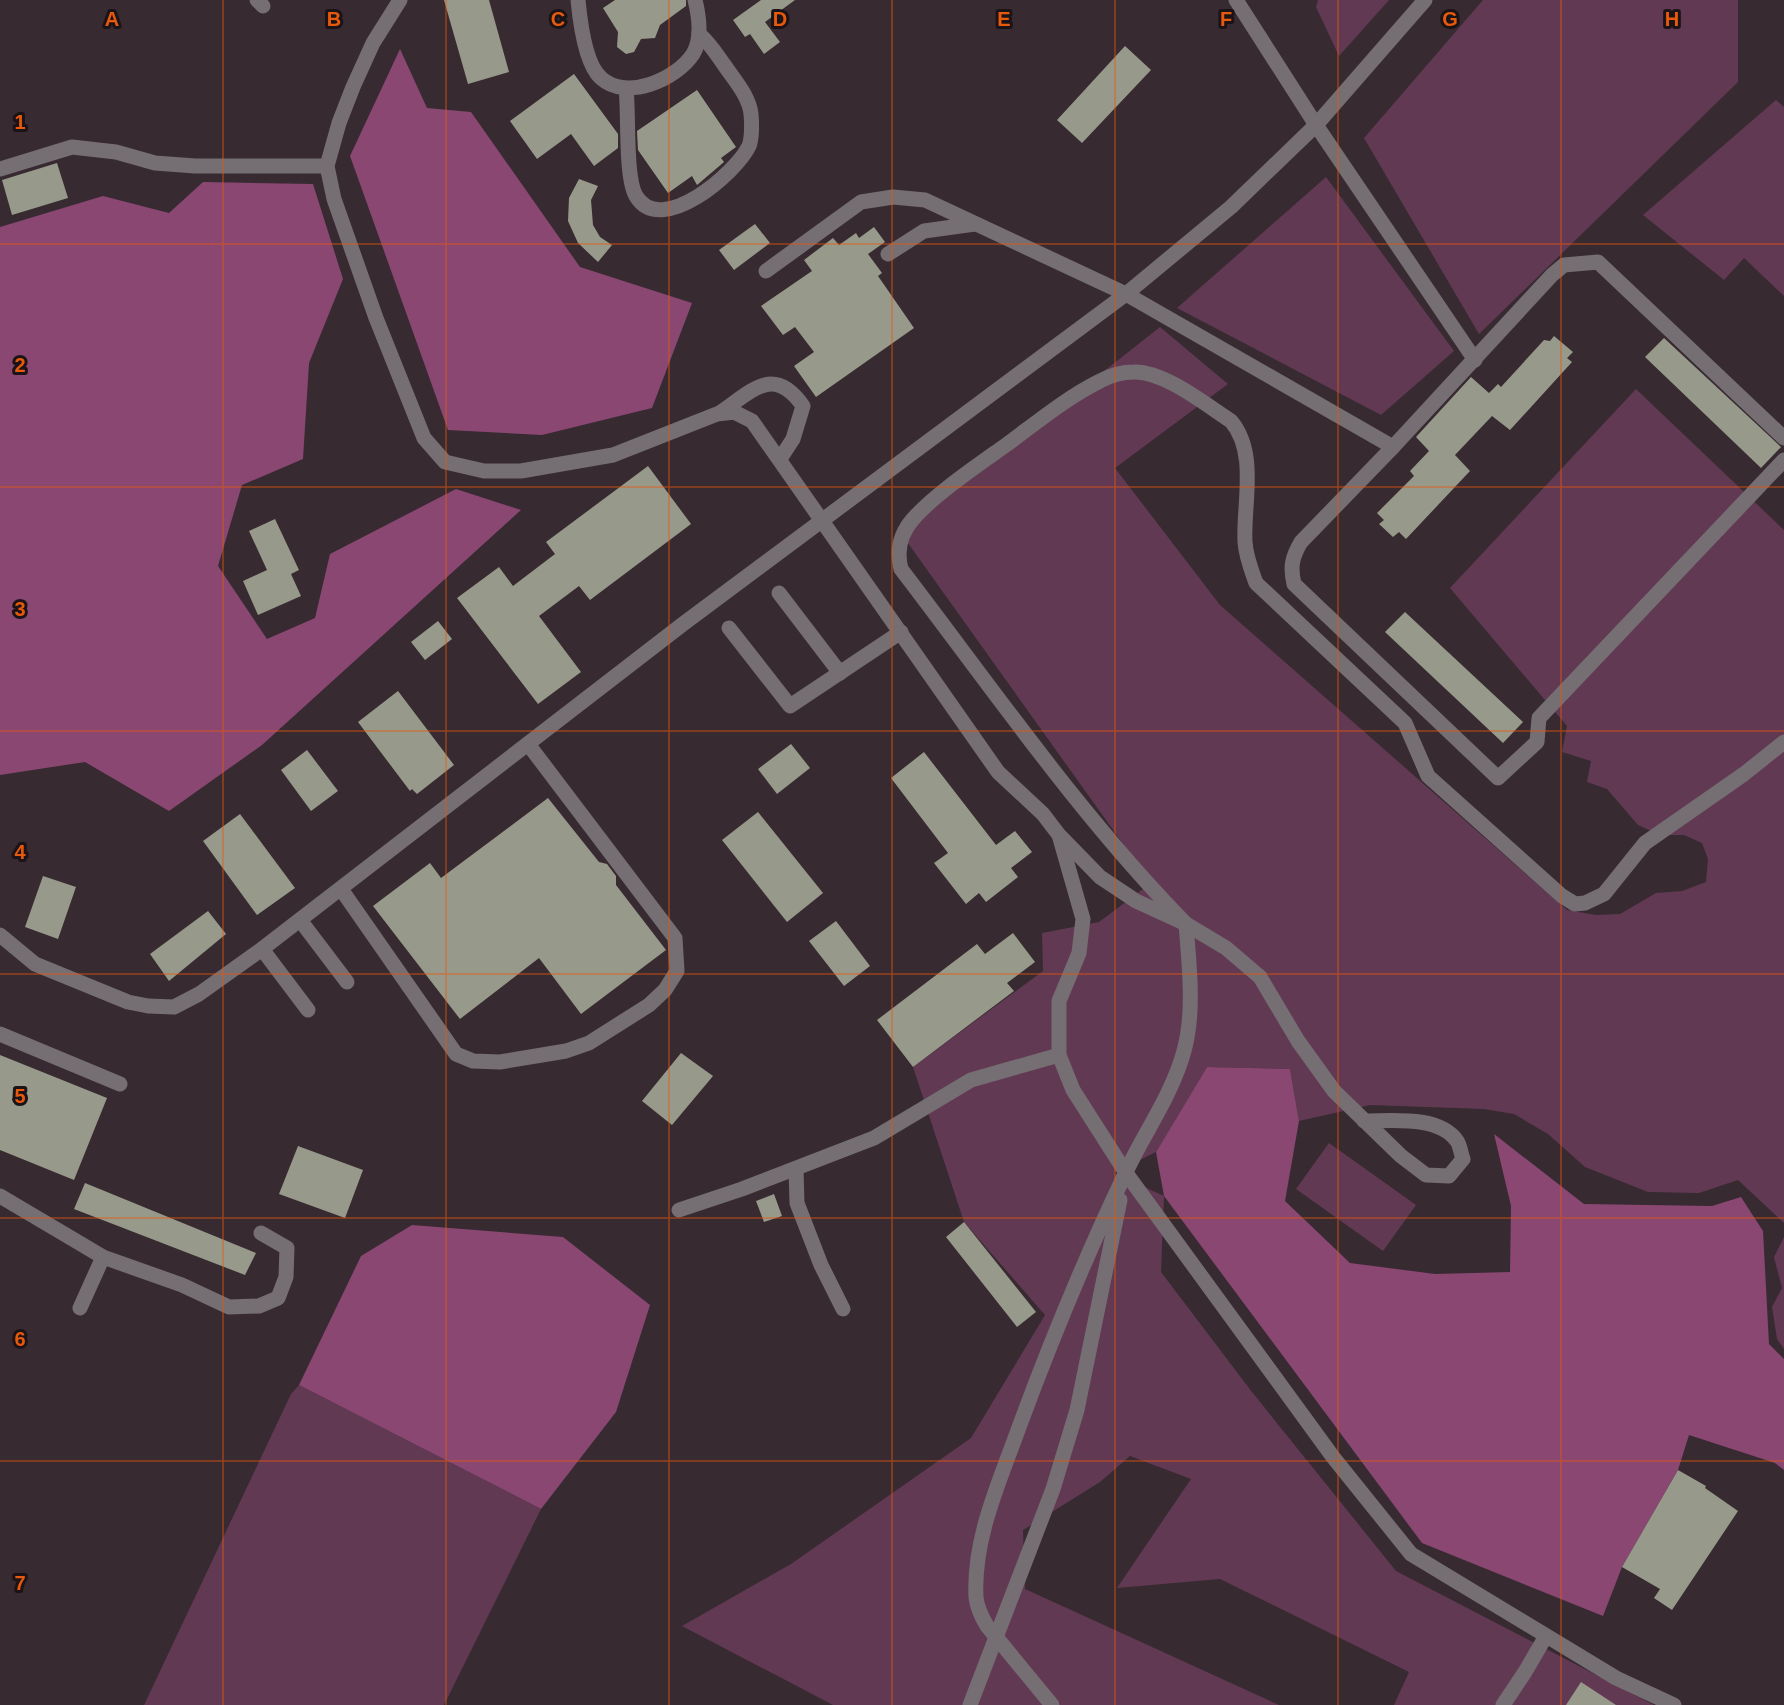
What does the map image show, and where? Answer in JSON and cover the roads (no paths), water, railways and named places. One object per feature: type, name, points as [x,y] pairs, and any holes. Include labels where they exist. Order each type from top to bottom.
[{"type":"lane","points":[[400,0],[373,43],[353,87],[327,166],[334,199],[376,318],[424,438],[445,462],[483,471],[521,471],[602,457],[717,414],[734,412],[752,422],[824,521],[998,772],[1043,814],[1059,835],[1100,877],[1136,901],[1186,924],[1227,948],[1260,977],[1298,1041],[1328,1083],[1364,1121],[1426,1175],[1449,1176],[1463,1159],[1457,1141],[1437,1126],[1405,1121],[1364,1121]]},
{"type":"lane","points":[[578,0],[584,40],[599,77],[614,87],[626,88],[637,88],[671,75],[693,54],[699,34],[695,0]]},
{"type":"lane","points":[[1236,0],[1316,125],[1475,360]]},
{"type":"lane","points":[[0,935],[35,963],[128,1002],[148,1006],[174,1007],[198,994],[262,949],[528,744],[1126,294],[1231,207],[1316,125],[1425,0]]},
{"type":"lane","points":[[626,88],[630,130],[628,170],[637,197],[647,207],[663,209],[682,206],[698,198],[735,166],[750,144],[751,113],[741,88],[707,41],[699,34]]},
{"type":"lane","points":[[0,169],[72,147],[116,152],[155,163],[195,166],[327,166]]},
{"type":"lane","points":[[766,271],[861,202],[893,197],[925,200],[1126,294],[1393,447]]},
{"type":"lane","points":[[888,254],[924,231],[975,224]]},
{"type":"lane","points":[[1784,438],[1598,262],[1564,265],[1552,275],[1475,360],[1301,542],[1293,554],[1291,570],[1294,584],[1498,778],[1537,742],[1539,718],[1784,460]]},
{"type":"lane","points":[[1052,1705],[996,1637],[979,1611],[976,1598],[976,1578],[986,1519],[1058,1321],[1126,1173],[1172,1086],[1185,1050],[1189,1011],[1186,924],[1142,880],[1101,830],[901,569],[897,553],[913,519],[966,474],[1076,395],[1118,373],[1138,372],[1156,376],[1231,421],[1237,428],[1246,457],[1245,541],[1247,558],[1256,583],[1405,723],[1428,776],[1575,904],[1585,903],[1604,894],[1645,843],[1744,774],[1784,742]]},
{"type":"lane","points":[[717,414],[749,392],[776,382],[792,390],[803,406],[793,439],[780,459]]},
{"type":"lane","points":[[744,417],[749,392]]},
{"type":"lane","points":[[765,439],[779,442],[793,439]]},
{"type":"lane","points":[[779,593],[840,673]]},
{"type":"lane","points":[[729,628],[790,706],[901,632]]},
{"type":"lane","points":[[340,889],[456,1054],[473,1061],[500,1062],[566,1051],[589,1043],[649,1005],[664,990],[677,971],[675,938],[528,744]]},
{"type":"lane","points":[[1059,835],[1083,919],[1078,953],[1059,1001],[1059,1055],[1073,1090],[1126,1173],[1333,1456],[1411,1554],[1616,1678],[1674,1705]]},
{"type":"lane","points":[[300,920],[347,982]]},
{"type":"lane","points":[[262,949],[308,1010]]},
{"type":"lane","points":[[0,1034],[120,1084]]},
{"type":"lane","points":[[679,1210],[796,1169],[874,1138],[971,1080],[1059,1055]]},
{"type":"lane","points":[[796,1169],[797,1203],[821,1265],[843,1310]]},
{"type":"lane","points":[[970,1705],[1053,1489],[1077,1410],[1126,1173]]},
{"type":"lane","points":[[0,1197],[103,1257],[182,1285],[229,1307],[259,1306],[278,1298],[286,1277],[287,1248],[261,1233]]},
{"type":"lane","points":[[80,1308],[103,1257]]},
{"type":"lane","points":[[1503,1705],[1526,1672],[1546,1636]]}]
